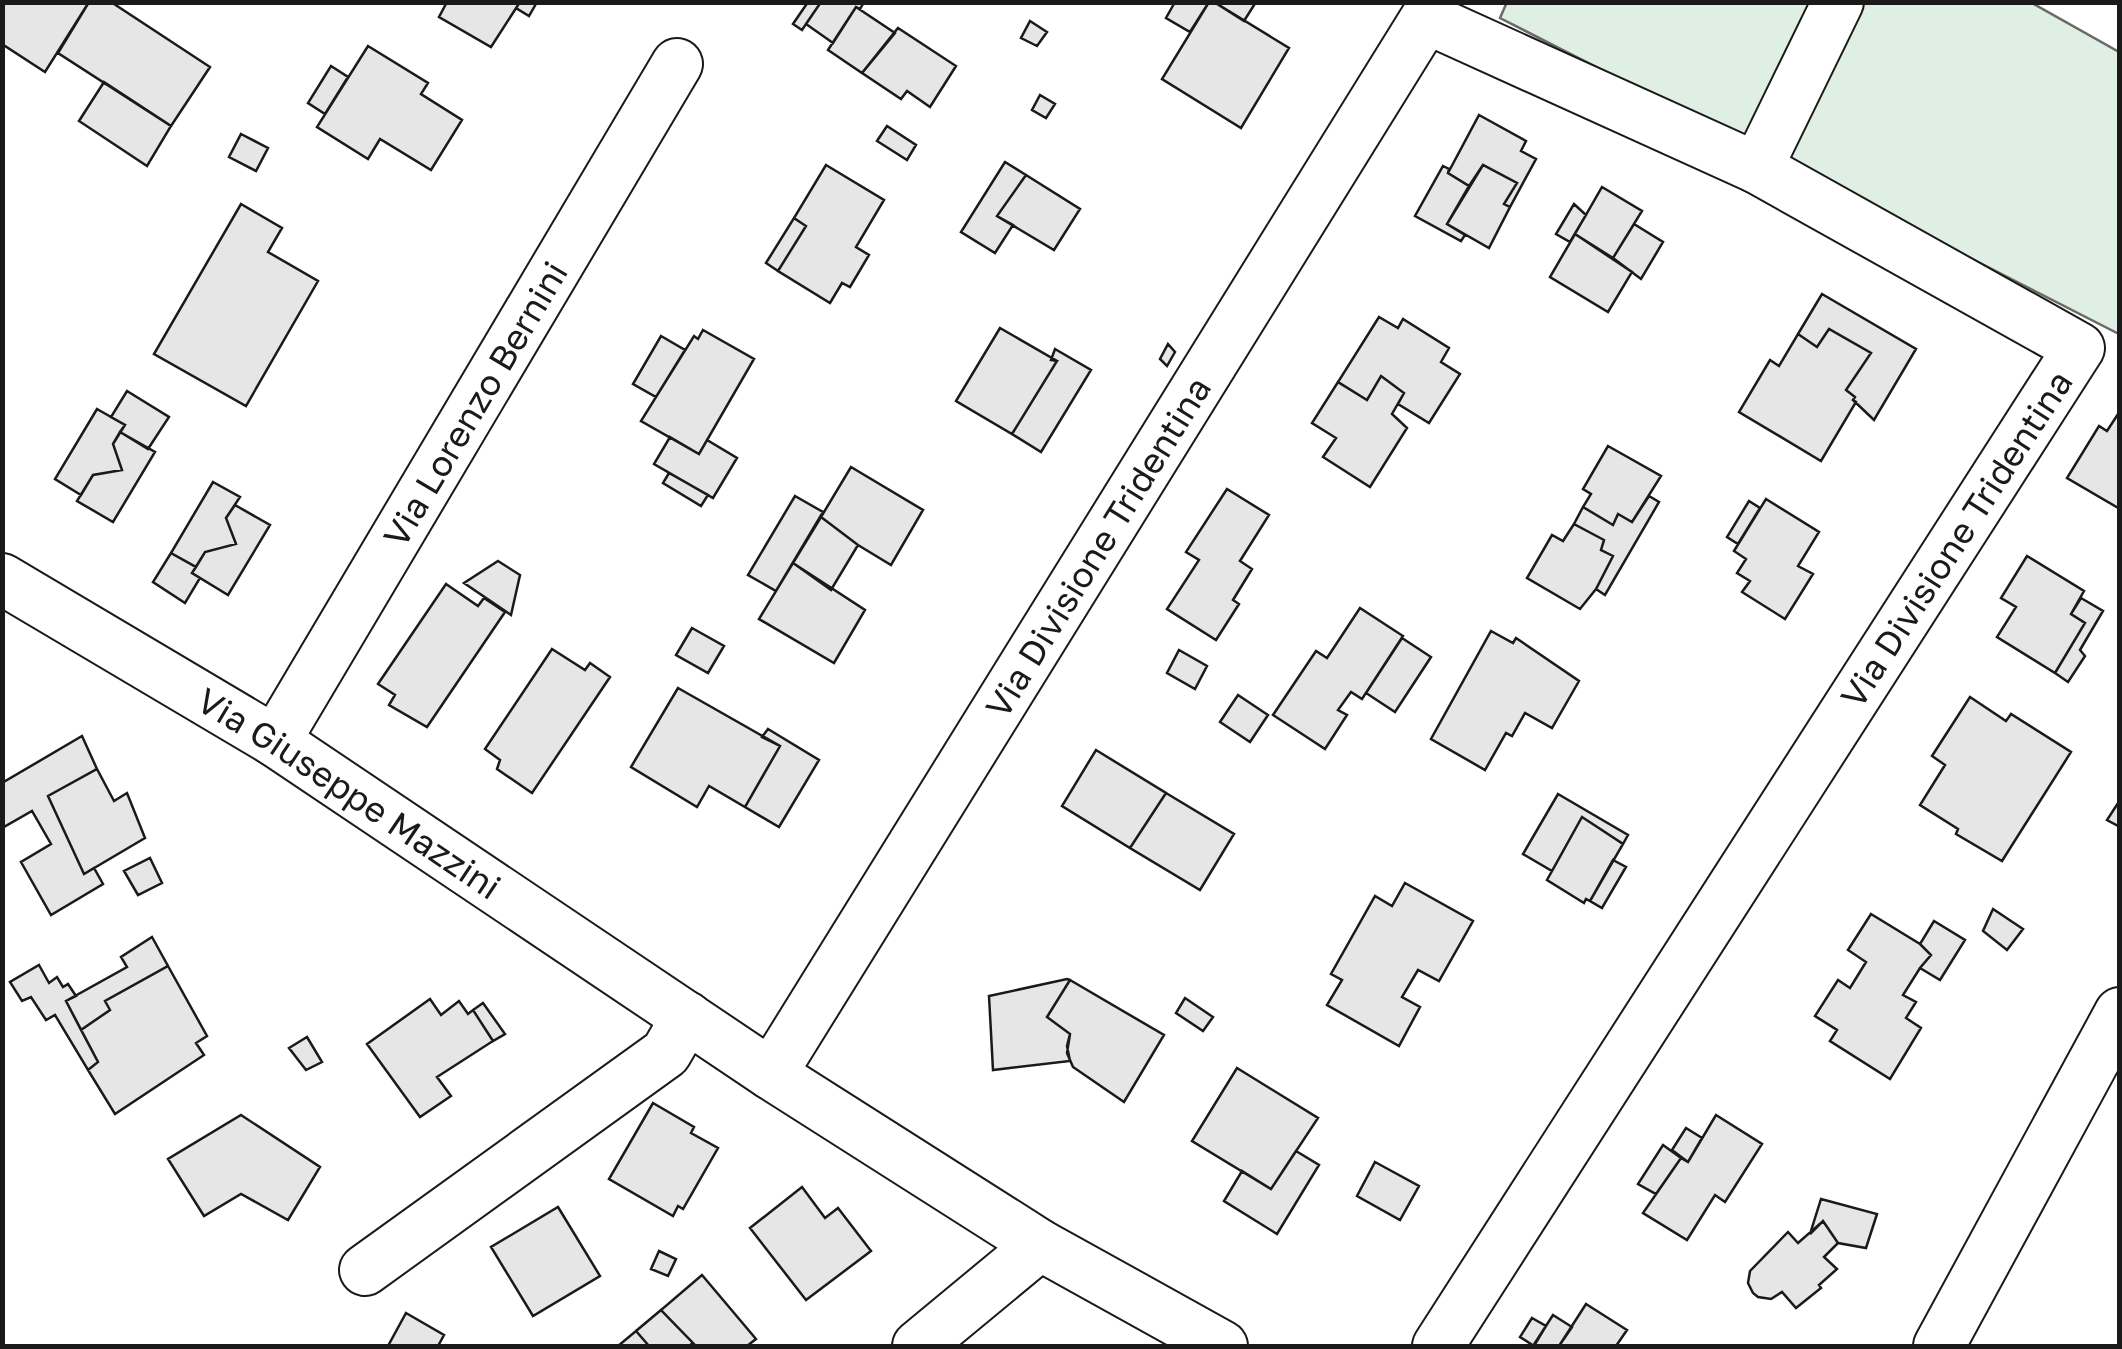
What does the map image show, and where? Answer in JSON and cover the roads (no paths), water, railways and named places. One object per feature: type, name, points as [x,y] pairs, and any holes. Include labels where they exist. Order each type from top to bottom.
[{"type":"street","points":[[1757,168],[1838,2]]},
{"type":"street","name":"Via Divisione Tridentina","points":[[771,1074],[1411,10],[1757,168],[2079,348],[1438,1346]]},
{"type":"street","name":"Via Lorenzo Bernini","points":[[274,741],[677,64]]},
{"type":"street","name":"Via Giuseppe Mazzini","points":[[2,579],[274,741],[771,1074],[1040,1245],[1222,1346]]},
{"type":"street","points":[[1940,1346],[2120,1013]]},
{"type":"street","points":[[365,1270],[666,1054],[687,1017]]},
{"type":"street","points":[[918,1346],[1040,1245]]}]
